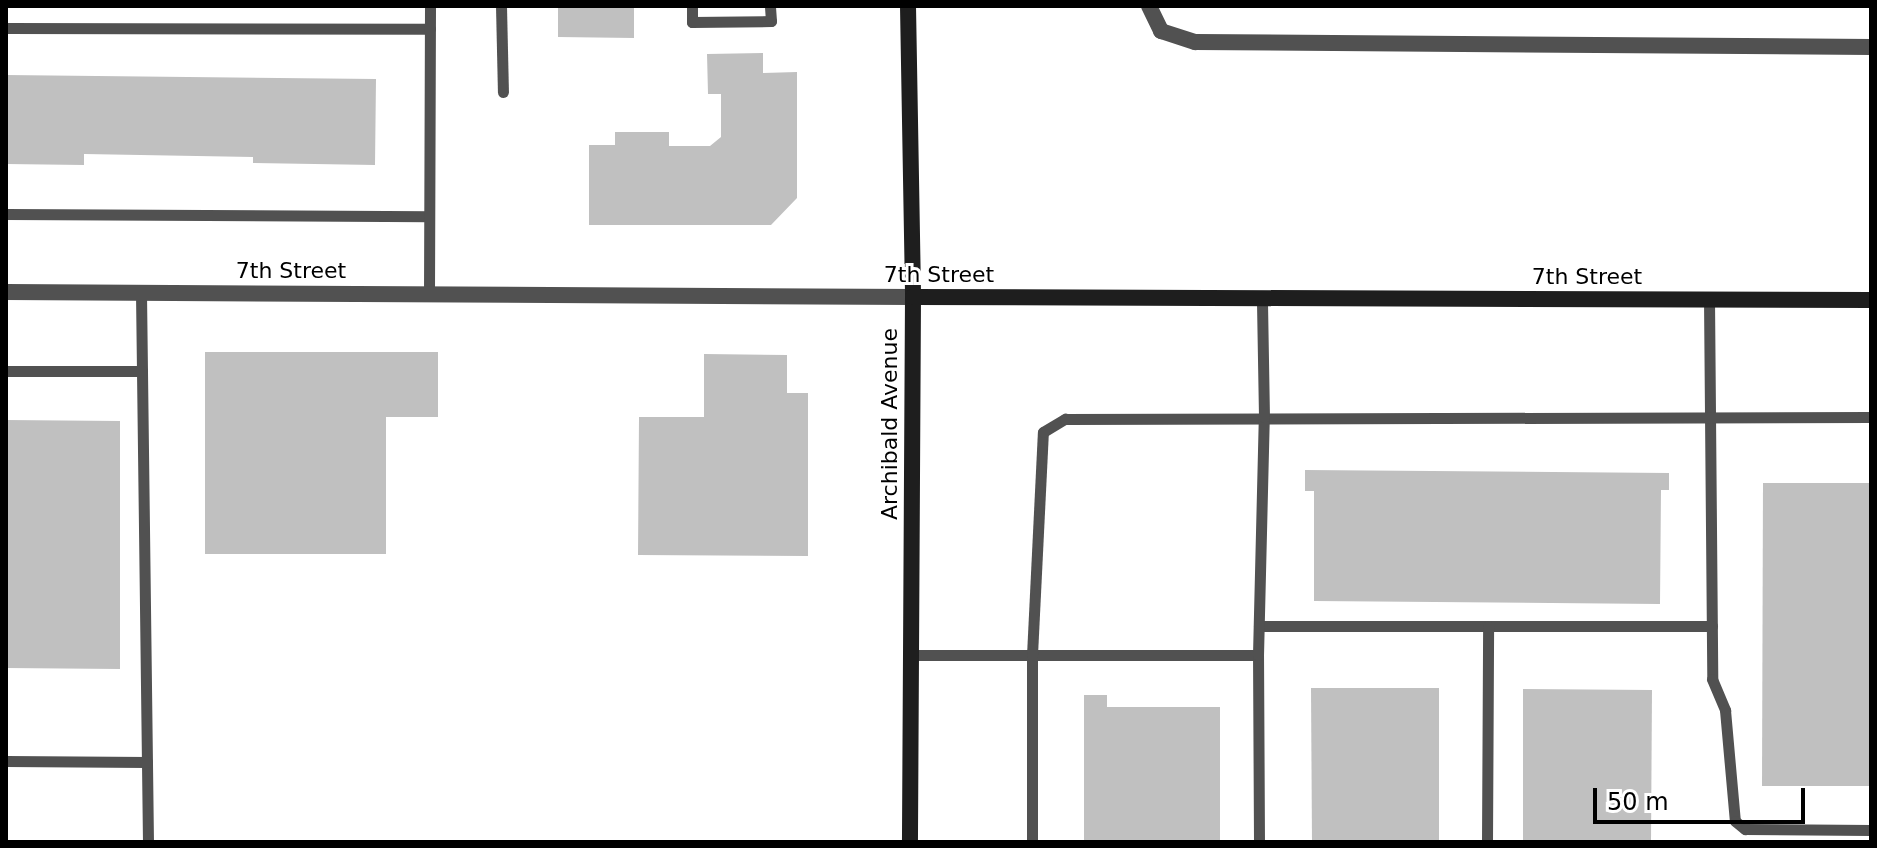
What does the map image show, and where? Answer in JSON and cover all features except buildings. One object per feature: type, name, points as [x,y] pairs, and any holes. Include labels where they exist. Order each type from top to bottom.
[{"type":"street","name":"Archibald Avenue","points":[[908,6],[913,297],[910,842]]},
{"type":"street","points":[[1149,6],[1161,31],[1195,42],[1871,47]]},
{"type":"street","name":"7th Street","points":[[6,292],[1871,300]]},
{"type":"lane","points":[[429,294],[430,6]]},
{"type":"lane","points":[[501,6],[503,92]]},
{"type":"lane","points":[[692,6],[692,22],[771,21],[770,6]]},
{"type":"lane","points":[[6,28],[430,29]]},
{"type":"lane","points":[[6,214],[429,216]]},
{"type":"lane","points":[[141,293],[148,842]]},
{"type":"lane","points":[[1259,842],[1258,655],[1264,417],[1262,298]]},
{"type":"lane","points":[[1709,299],[1712,679],[1725,710],[1735,821],[1745,829],[1871,830]]},
{"type":"lane","points":[[6,371],[142,371]]},
{"type":"lane","points":[[1032,842],[1032,655],[1043,432],[1065,419],[1871,417]]},
{"type":"lane","points":[[1259,626],[1712,626]]},
{"type":"lane","points":[[1487,842],[1488,626]]},
{"type":"lane","points":[[911,655],[1258,655]]},
{"type":"lane","points":[[6,761],[147,762]]}]
